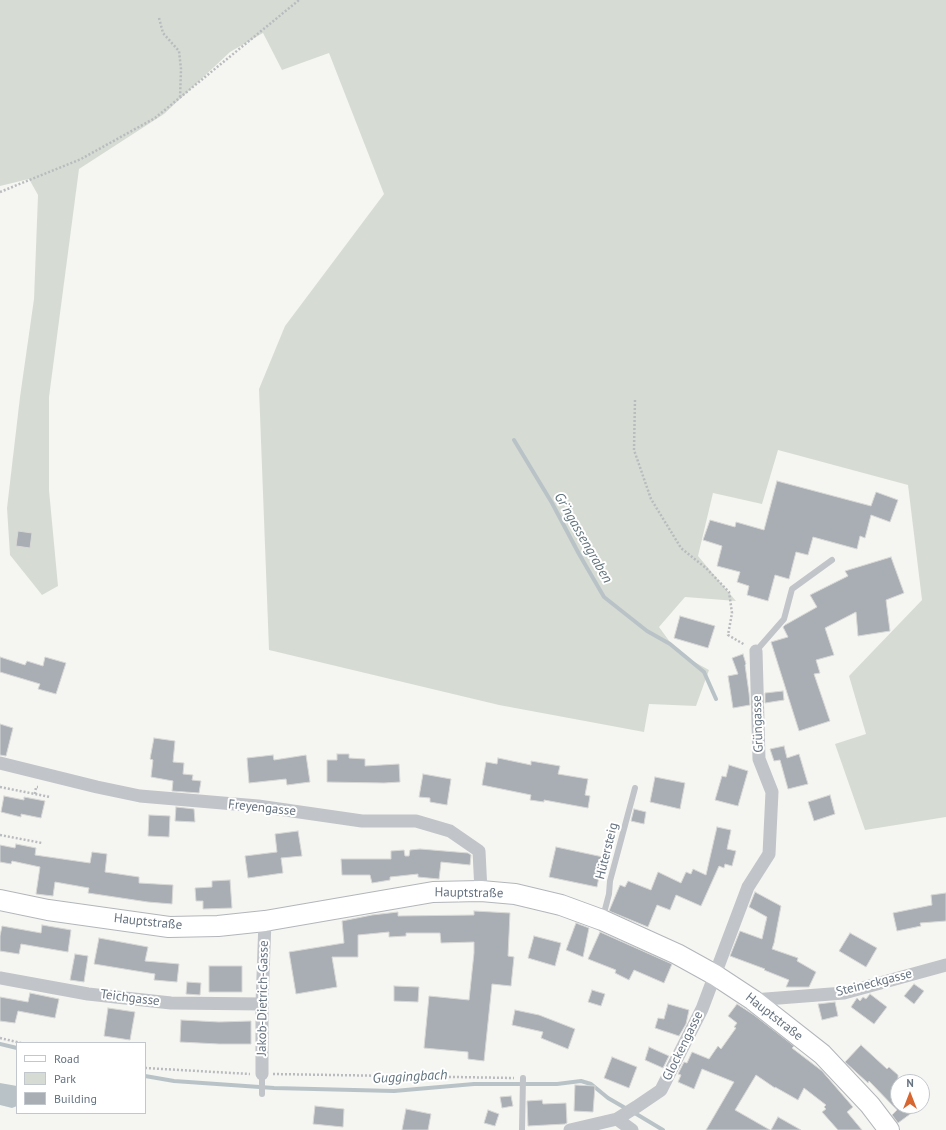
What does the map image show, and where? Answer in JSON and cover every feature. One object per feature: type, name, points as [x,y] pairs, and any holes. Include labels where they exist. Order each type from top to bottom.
[{"type":"main road","name":"Hauptstraße","points":[[0,900],[48,910],[169,926],[218,926],[265,921],[433,892],[481,891],[515,894],[561,904],[602,920],[677,954],[715,974],[753,1000],[822,1054],[870,1105],[889,1130]]},
{"type":"street","name":"Grüngasse","points":[[715,974],[748,887],[769,854],[772,792],[759,759],[756,651]]},
{"type":"street","name":"Freyengasse","points":[[0,763],[140,796],[258,806],[362,820],[416,821],[450,830],[479,851],[481,891]]},
{"type":"street","name":"Jakob-Dietrich-Gasse","points":[[262,1074],[262,1004],[265,921]]},
{"type":"street","name":"Steineckgasse","points":[[753,1000],[844,993],[946,964]]},
{"type":"street","name":"Glockengasse","points":[[570,1130],[620,1117],[662,1090],[702,1009],[715,974]]},
{"type":"street","name":"Teichgasse","points":[[0,978],[88,994],[171,1003],[262,1004]]},
{"type":"street","points":[[620,1117],[632,1130]]},
{"type":"lane","points":[[756,651],[784,618],[792,589],[832,560]]},
{"type":"lane","name":"Hütersteig","points":[[602,920],[609,894],[610,881],[635,788]]},
{"type":"lane","points":[[262,1074],[262,1094]]},
{"type":"lane","points":[[522,1130],[523,1079]]},
{"type":"path","points":[[0,192],[81,159],[155,118],[300,0]]},
{"type":"path","points":[[159,18],[162,33],[179,51],[181,69],[180,98]]},
{"type":"path","points":[[635,400],[634,450],[651,499],[681,548],[706,568],[729,592],[732,613],[728,634],[756,651]]},
{"type":"path","points":[[0,787],[50,797]]},
{"type":"path","points":[[0,835],[42,844]]},
{"type":"path","points":[[0,1038],[17,1042]]},
{"type":"path","points":[[146,1068],[262,1074],[523,1079]]},
{"type":"green space","points":[[0,0],[946,0],[946,817],[865,830],[835,744],[866,734],[849,676],[922,600],[908,485],[778,450],[762,504],[713,493],[698,556],[736,601],[685,597],[659,627],[678,653],[709,670],[696,706],[649,704],[644,732],[499,705],[269,650],[259,389],[285,326],[384,194],[329,53],[282,70],[263,33],[230,52],[164,114],[79,169],[49,397],[49,490],[58,586],[42,595],[10,555],[7,508],[20,397],[34,299],[38,195],[29,179],[0,186]]},
{"type":"shaded area","points":[[0,1083],[16,1086],[16,1106],[12,1108],[0,1105]]},
{"type":"building","points":[[777,481],[871,506],[876,492],[898,500],[890,522],[871,515],[865,538],[860,536],[857,549],[813,537],[808,555],[796,552],[789,579],[775,575],[768,601],[747,595],[749,586],[737,582],[740,572],[717,566],[722,546],[703,540],[710,520],[735,527],[736,522],[764,530]]},
{"type":"building","points":[[18,531],[32,533],[30,548],[16,546]]},
{"type":"building","points":[[891,557],[904,593],[886,600],[890,631],[858,636],[856,612],[825,628],[834,655],[816,660],[820,673],[814,674],[830,721],[799,731],[771,642],[788,637],[783,627],[817,607],[810,595],[848,576],[845,571]]},
{"type":"building","points":[[680,616],[715,626],[708,648],[674,638]]},
{"type":"building","points":[[743,654],[746,664],[750,705],[733,708],[728,676],[738,674],[732,658]]},
{"type":"building","points":[[0,657],[25,665],[27,661],[43,666],[45,657],[66,663],[56,694],[38,689],[40,684],[0,672]]},
{"type":"building","points":[[783,691],[784,700],[765,703],[765,693]]},
{"type":"building","points":[[0,724],[13,728],[6,756],[0,755]]},
{"type":"building","points":[[154,738],[175,741],[173,762],[184,763],[183,774],[193,775],[192,780],[201,781],[199,793],[172,791],[173,781],[151,777],[153,760],[150,759]]},
{"type":"building","points":[[784,746],[787,758],[799,754],[808,784],[788,789],[780,760],[774,761],[770,749]]},
{"type":"building","points":[[337,754],[349,754],[349,758],[365,759],[365,766],[399,764],[400,782],[327,782],[327,760],[337,760]]},
{"type":"building","points":[[273,755],[274,760],[306,755],[310,782],[287,785],[286,779],[249,783],[247,758]]},
{"type":"building","points":[[498,758],[531,765],[531,761],[560,766],[558,774],[588,779],[585,795],[590,796],[588,808],[544,800],[544,802],[530,800],[531,795],[482,785],[486,762],[497,764]]},
{"type":"building","points":[[729,765],[748,771],[738,806],[715,800],[722,776],[726,777]]},
{"type":"building","points":[[423,774],[451,779],[447,805],[430,802],[430,798],[419,797]]},
{"type":"building","points":[[655,777],[685,783],[680,809],[650,802]]},
{"type":"building","points":[[830,795],[835,814],[814,821],[808,802]]},
{"type":"building","points":[[4,796],[24,800],[24,797],[45,801],[41,818],[21,814],[21,817],[1,812]]},
{"type":"building","points":[[176,807],[194,809],[195,822],[175,821]]},
{"type":"building","points":[[634,809],[646,812],[644,824],[631,821]]},
{"type":"building","points":[[149,815],[170,816],[169,837],[148,836]]},
{"type":"building","points":[[717,827],[731,830],[727,849],[736,851],[732,866],[725,864],[724,868],[719,866],[701,906],[676,895],[670,910],[657,905],[648,927],[609,911],[620,885],[625,887],[628,881],[651,890],[658,872],[681,883],[686,872],[691,874],[693,869],[706,875]]},
{"type":"building","points":[[298,831],[302,856],[281,858],[283,873],[248,878],[245,856],[277,852],[275,834]]},
{"type":"building","points":[[16,844],[36,848],[35,855],[90,863],[92,852],[107,854],[105,872],[139,877],[139,883],[173,885],[172,904],[88,893],[89,888],[55,882],[53,896],[36,894],[40,867],[12,861],[11,864],[0,862],[0,845],[15,848]]},
{"type":"building","points":[[556,847],[603,857],[597,887],[549,877]]},
{"type":"building","points":[[420,849],[468,853],[471,855],[470,865],[441,862],[439,879],[418,877],[418,874],[390,877],[390,880],[372,883],[370,875],[342,875],[341,859],[391,859],[391,851],[404,850],[405,856],[409,856],[410,850]]},
{"type":"building","points":[[230,880],[232,908],[203,909],[203,901],[196,901],[195,888],[212,887],[212,881]]},
{"type":"building","points":[[755,892],[781,906],[772,949],[798,958],[797,961],[816,972],[809,987],[786,987],[789,980],[730,956],[740,931],[762,939],[767,917],[749,907]]},
{"type":"building","points":[[946,893],[946,921],[920,923],[921,926],[897,931],[893,913],[932,905],[931,895]]},
{"type":"building","points":[[474,911],[510,913],[508,956],[514,957],[511,986],[492,984],[484,1061],[468,1059],[468,1052],[424,1048],[429,996],[469,1000],[474,942],[441,943],[440,933],[406,933],[406,936],[389,937],[389,932],[358,935],[358,957],[332,957],[337,987],[296,994],[289,952],[344,943],[342,921],[398,912],[398,916],[474,915]]},
{"type":"building","points":[[576,923],[589,928],[583,957],[566,950]]},
{"type":"building","points":[[42,925],[71,930],[68,952],[21,944],[19,954],[0,951],[2,926],[41,933]]},
{"type":"building","points":[[600,932],[672,964],[664,983],[634,970],[629,980],[615,973],[616,970],[588,959]]},
{"type":"building","points":[[850,933],[877,948],[866,967],[839,951]]},
{"type":"building","points":[[534,936],[561,943],[555,966],[528,958]]},
{"type":"building","points":[[99,938],[148,947],[145,961],[179,964],[177,982],[154,980],[155,974],[94,964]]},
{"type":"building","points":[[75,954],[88,956],[84,982],[70,980]]},
{"type":"building","points":[[209,966],[242,966],[242,992],[209,992]]},
{"type":"building","points":[[187,982],[201,983],[200,995],[186,994]]},
{"type":"building","points":[[914,984],[924,991],[914,1004],[904,996]]},
{"type":"building","points":[[394,986],[419,987],[418,1002],[394,1001]]},
{"type":"building","points":[[592,990],[605,994],[601,1006],[588,1002]]},
{"type":"building","points":[[30,993],[59,999],[55,1018],[18,1011],[15,1023],[0,1021],[0,997],[28,1002]]},
{"type":"building","points":[[870,994],[887,1007],[874,1024],[851,1007],[857,998],[860,1001],[863,997],[866,999]]},
{"type":"building","points":[[835,1002],[838,1016],[822,1020],[818,1004]]},
{"type":"building","points":[[668,1004],[689,1010],[686,1024],[679,1036],[655,1028],[658,1018],[664,1019]]},
{"type":"building","points":[[737,1004],[754,1015],[794,1046],[792,1048],[822,1071],[853,1107],[847,1112],[862,1130],[838,1130],[822,1112],[826,1109],[824,1107],[826,1105],[804,1088],[798,1100],[775,1088],[756,1075],[735,1110],[770,1130],[706,1130],[734,1082],[702,1069],[694,1089],[678,1082],[681,1075],[678,1074],[684,1062],[687,1063],[692,1052],[709,1059],[718,1046],[721,1049],[736,1028],[734,1027],[737,1023],[728,1016]]},
{"type":"building","points":[[108,1008],[135,1012],[130,1040],[104,1036]]},
{"type":"building","points":[[515,1010],[539,1015],[575,1029],[568,1049],[541,1038],[543,1032],[512,1025]]},
{"type":"building","points":[[181,1020],[219,1022],[251,1021],[251,1044],[180,1042]]},
{"type":"building","points":[[861,1045],[887,1069],[889,1067],[897,1074],[890,1074],[890,1103],[869,1081],[868,1083],[845,1062]]},
{"type":"building","points":[[649,1047],[669,1056],[663,1068],[645,1060]]},
{"type":"building","points":[[612,1057],[637,1067],[629,1088],[604,1078]]},
{"type":"building","points":[[575,1085],[595,1086],[593,1112],[574,1111]]},
{"type":"building","points":[[511,1096],[513,1106],[502,1108],[500,1097]]},
{"type":"building","points":[[542,1100],[543,1104],[566,1103],[567,1123],[528,1126],[527,1101]]},
{"type":"building","points":[[315,1106],[344,1109],[343,1127],[313,1124]]},
{"type":"building","points":[[406,1109],[431,1114],[428,1130],[402,1130]]},
{"type":"building","points":[[488,1110],[499,1114],[495,1126],[484,1123]]},
{"type":"building","points":[[893,1114],[910,1114],[898,1123],[892,1115]]},
{"type":"building","points":[[778,1117],[801,1130],[771,1130]]},
{"type":"waterway","name":"Gr¨ngassengraben","points":[[514,440],[552,503],[604,597],[647,631],[670,644],[704,672],[716,699]]},
{"type":"waterway","name":"Guggingbach","points":[[0,1044],[16,1048]]},
{"type":"waterway","name":"Guggingbach","points":[[146,1076],[174,1081],[274,1088],[394,1091],[474,1084],[557,1084],[581,1081],[591,1084],[608,1098],[627,1109]]},
{"type":"waterway","name":"Guggingbach","points":[[633,1112],[663,1130]]}]
